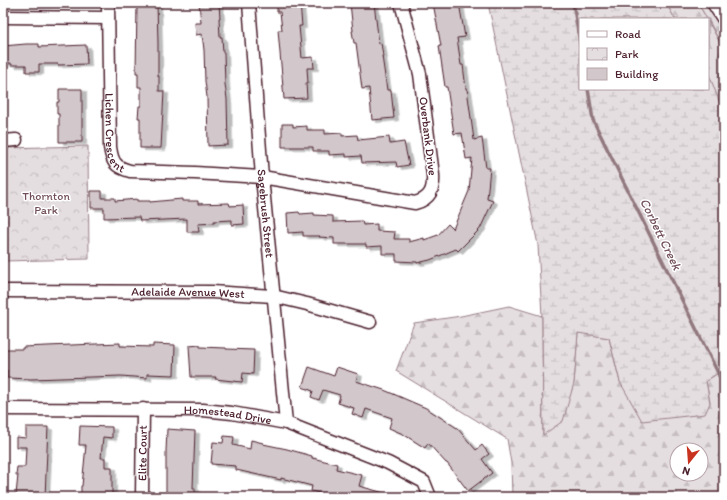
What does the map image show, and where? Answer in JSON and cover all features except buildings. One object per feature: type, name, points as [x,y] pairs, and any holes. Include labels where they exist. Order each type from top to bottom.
[{"type":"street","name":"Lichen Crescent","points":[[108,3],[110,147],[111,157],[115,164],[121,169],[130,171],[195,172],[262,177]]},
{"type":"street","name":"Sagebrush Street","points":[[249,3],[262,177],[286,423]]},
{"type":"street","name":"Overbank Drive","points":[[262,177],[415,203],[424,201],[429,195],[434,185],[420,74],[401,3]]},
{"type":"street","points":[[713,3],[724,20]]},
{"type":"street","points":[[3,17],[108,18]]},
{"type":"street","points":[[3,141],[16,140]]},
{"type":"street","name":"Adelaide Avenue West","points":[[3,291],[212,292],[273,296],[370,322]]},
{"type":"street","name":"Elite Court","points":[[142,497],[143,409]]},
{"type":"street","name":"Homestead Drive","points":[[3,410],[203,410],[232,412],[286,423],[388,463],[424,482],[430,497]]},
{"type":"green space","points":[[488,3],[666,3],[674,18],[579,18],[579,90],[709,90],[709,76],[710,77],[724,114],[724,369],[706,381],[710,403],[705,414],[642,421],[620,382],[609,338],[578,333],[574,383],[563,421],[543,435],[542,316],[538,245]]},
{"type":"green space","points":[[666,3],[698,3],[706,18],[674,18]]},
{"type":"green space","points":[[698,3],[724,3],[724,50],[709,21],[709,18],[706,18]]},
{"type":"green space","points":[[709,23],[724,50],[724,114],[709,76]]},
{"type":"green space","name":"Thornton Park","points":[[88,146],[89,259],[3,261],[3,148]]},
{"type":"green space","points":[[509,306],[542,316],[543,434],[574,383],[578,332],[609,338],[620,382],[710,403],[706,381],[724,369],[724,497],[512,497],[511,463],[507,439],[396,371],[414,323],[461,316]]},
{"type":"waterway","name":"Corbett Creek","points":[[573,3],[579,37]]},
{"type":"waterway","name":"Corbett Creek","points":[[588,90],[593,120],[724,385]]}]
